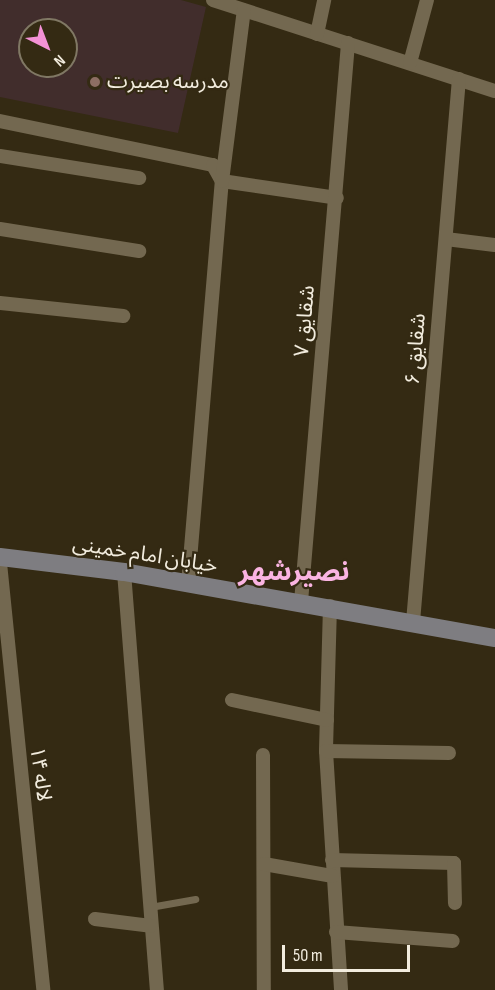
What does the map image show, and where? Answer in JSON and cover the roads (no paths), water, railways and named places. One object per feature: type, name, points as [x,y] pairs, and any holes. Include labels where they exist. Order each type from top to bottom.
[{"type":"main road","name":"خیابان امام خمینی","points":[[0,557],[124,572],[330,606],[495,638]]},
{"type":"street","points":[[213,0],[228,2],[244,10],[495,91]]},
{"type":"street","points":[[317,34],[324,0]]},
{"type":"street","points":[[410,63],[427,0]]},
{"type":"street","points":[[188,584],[222,181],[244,10]]},
{"type":"street","name":"شقایق ۷","points":[[301,602],[337,198],[348,43]]},
{"type":"street","name":"شقایق ۶","points":[[413,622],[459,79]]},
{"type":"street","points":[[0,121],[213,165],[222,181]]},
{"type":"street","points":[[0,156],[139,178]]},
{"type":"street","points":[[222,181],[337,198]]},
{"type":"street","points":[[0,229],[139,251]]},
{"type":"street","points":[[446,239],[495,245]]},
{"type":"street","points":[[0,303],[123,316]]},
{"type":"street","name":"لاله ۱۴","points":[[0,563],[43,990]]},
{"type":"street","points":[[124,572],[157,990]]},
{"type":"street","points":[[330,606],[326,751],[341,990]]},
{"type":"street","points":[[232,700],[327,720]]},
{"type":"street","points":[[326,751],[449,753]]},
{"type":"street","points":[[263,755],[264,990]]},
{"type":"street","points":[[332,860],[454,863],[455,903]]},
{"type":"street","points":[[264,864],[333,876]]},
{"type":"street","points":[[95,919],[151,926]]},
{"type":"street","points":[[336,932],[453,941]]},
{"type":"lane","points":[[150,907],[195,898]]},
{"type":"place","name":"مدرسه بصیرت","points":[[95,82]]},
{"type":"district","name":"نصیرشهر","points":[[294,573]]}]
